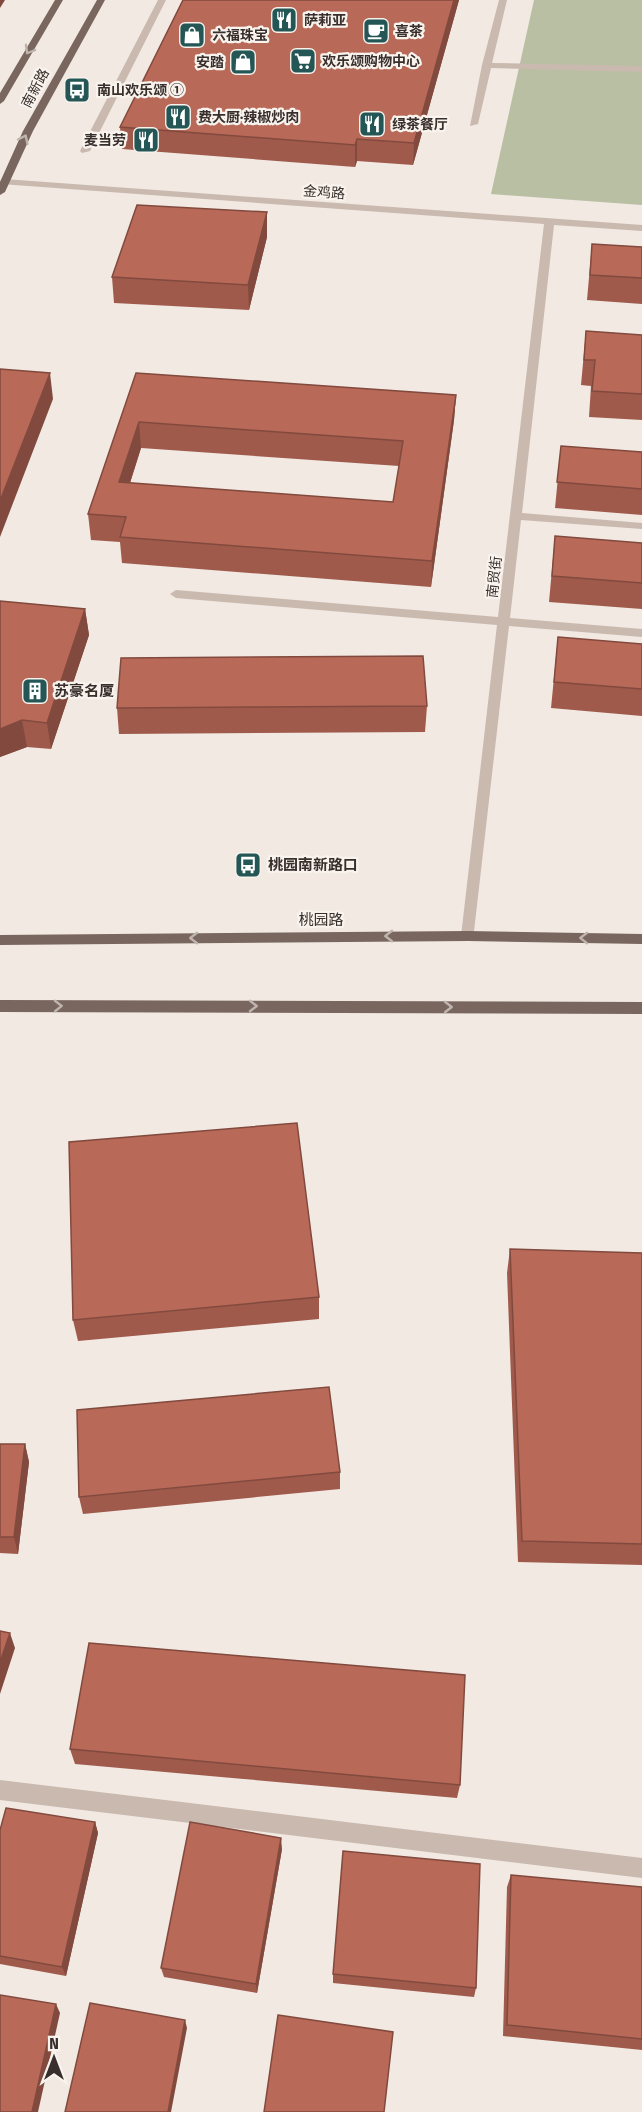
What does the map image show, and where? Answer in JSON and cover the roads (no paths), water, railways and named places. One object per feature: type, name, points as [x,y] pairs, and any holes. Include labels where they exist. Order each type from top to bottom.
[{"type":"main road","name":"南新路","points":[[0,101],[59,0]]},
{"type":"main road","name":"南新路","points":[[2,187],[28,131],[101,0]]},
{"type":"main road","name":"桃园路","points":[[0,940],[468,936],[642,939]]},
{"type":"main road","points":[[0,1006],[642,1008]]},
{"type":"street","points":[[85,151],[162,0]]},
{"type":"street","points":[[473,124],[502,0]]},
{"type":"street","points":[[486,65],[642,69]]},
{"type":"street","name":"金鸡路","points":[[2,187],[642,228]]},
{"type":"street","name":"南贸街","points":[[468,936],[549,222]]},
{"type":"street","points":[[516,516],[642,526]]},
{"type":"street","points":[[176,594],[642,633]]},
{"type":"street","points":[[0,1790],[642,1868]]},
{"type":"place","name":"萨莉亚","points":[[284,20]]},
{"type":"place","name":"喜茶","points":[[376,31]]},
{"type":"place","name":"六福珠宝","points":[[192,35]]},
{"type":"place","name":"欢乐颂购物中心","points":[[303,61]]},
{"type":"place","name":"安踏","points":[[243,62]]},
{"type":"place","name":"南山欢乐颂 ①","points":[[77,90]]},
{"type":"place","name":"费大厨·辣椒炒肉","points":[[178,117]]},
{"type":"place","name":"绿茶餐厅","points":[[372,124]]},
{"type":"place","name":"麦当劳","points":[[146,140]]},
{"type":"place","name":"苏豪名厦","points":[[35,691]]},
{"type":"place","name":"桃园南新路口","points":[[248,865]]}]
